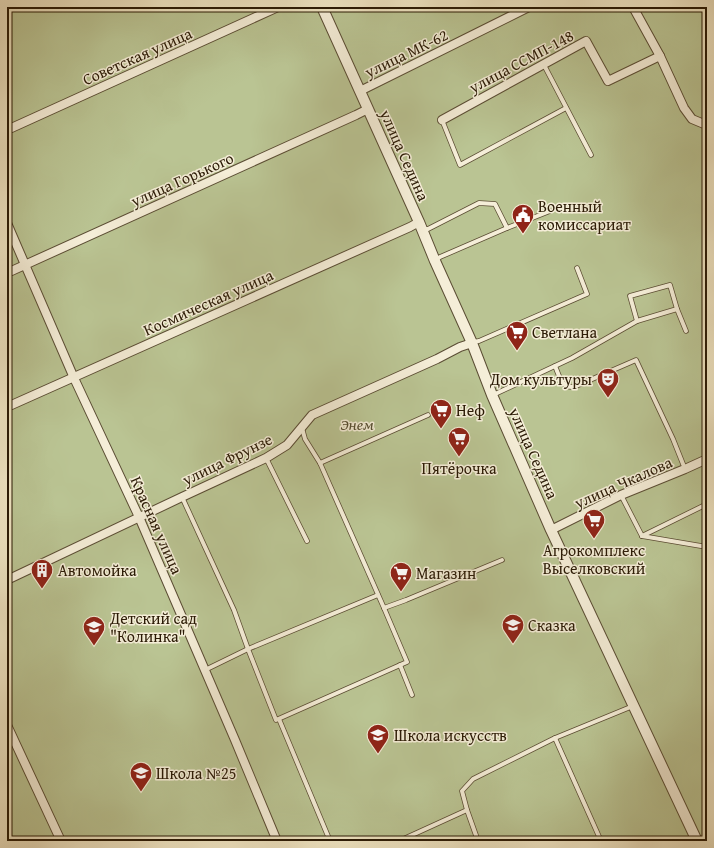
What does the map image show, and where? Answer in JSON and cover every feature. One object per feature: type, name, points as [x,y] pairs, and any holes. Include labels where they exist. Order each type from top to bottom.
[{"type":"street","name":"Советская улица","points":[[7,130],[278,7]]},
{"type":"street","name":"улица Седина","points":[[322,7],[472,343],[492,395],[551,530],[697,841]]},
{"type":"street","name":"улица МК-62","points":[[360,91],[529,7]]},
{"type":"street","points":[[633,7],[660,56],[684,108],[692,119],[704,124],[707,123]]},
{"type":"street","name":"улица ССМП-148","points":[[442,120],[586,41],[608,81],[660,56]]},
{"type":"street","name":"улица Горького","points":[[7,273],[349,119],[368,109]]},
{"type":"street","name":"Красная улица","points":[[7,223],[74,378],[139,517],[277,841]]},
{"type":"street","name":"Космическая улица","points":[[7,407],[410,227],[420,226]]},
{"type":"street","name":"улица Фрунзе","points":[[7,580],[266,458],[287,445],[312,415],[460,347],[472,343]]},
{"type":"street","name":"улица Чкалова","points":[[551,530],[621,495],[707,459]]},
{"type":"street","points":[[7,725],[10,738],[61,841]]},
{"type":"lane","points":[[544,65],[591,155]]},
{"type":"lane","points":[[442,120],[460,164],[566,108]]},
{"type":"lane","points":[[420,226],[428,229],[479,203],[495,204],[507,228]]},
{"type":"lane","points":[[435,261],[440,257],[550,211]]},
{"type":"lane","points":[[472,343],[587,294],[577,268]]},
{"type":"lane","points":[[637,321],[630,296],[670,284],[677,308],[686,330]]},
{"type":"lane","points":[[492,395],[572,358],[637,321],[677,308]]},
{"type":"lane","points":[[555,366],[561,382],[569,387],[574,387],[636,360],[686,469]]},
{"type":"lane","points":[[320,463],[428,415]]},
{"type":"lane","points":[[279,719],[407,662],[352,534],[320,463],[305,439],[302,428]]},
{"type":"lane","points":[[266,458],[307,541]]},
{"type":"lane","points":[[621,495],[642,536]]},
{"type":"lane","points":[[182,497],[234,610],[276,720],[279,719],[330,841]]},
{"type":"lane","points":[[642,536],[707,504]]},
{"type":"lane","points":[[642,536],[707,547]]},
{"type":"lane","points":[[384,608],[502,560]]},
{"type":"lane","points":[[205,670],[248,649],[378,595]]},
{"type":"lane","points":[[400,666],[412,695]]},
{"type":"lane","points":[[478,841],[462,791],[473,779],[555,738],[634,706]]},
{"type":"lane","points":[[555,738],[601,841]]},
{"type":"lane","points":[[399,841],[467,810]]},
{"type":"green space","name":"Энем","points":[[7,7],[707,7],[707,841],[7,841]]},
{"type":"place","name":"Военный комиссариат","points":[[523,234]]},
{"type":"place","name":"Светлана","points":[[517,352]]},
{"type":"place","name":"Дом культуры","points":[[608,398]]},
{"type":"place","name":"Неф","points":[[441,430]]},
{"type":"place","name":"Пятёрочка","points":[[459,458]]},
{"type":"place","name":"Агрокомплекс Выселковский","points":[[594,540]]},
{"type":"place","name":"Автомойка","points":[[42,590]]},
{"type":"place","name":"Магазин","points":[[401,592]]},
{"type":"place","name":"Сказка","points":[[513,644]]},
{"type":"place","name":"Детский сад \"Колинка\"","points":[[94,646]]},
{"type":"place","name":"Школа искусств","points":[[378,754]]},
{"type":"place","name":"Школа №25","points":[[141,792]]}]
